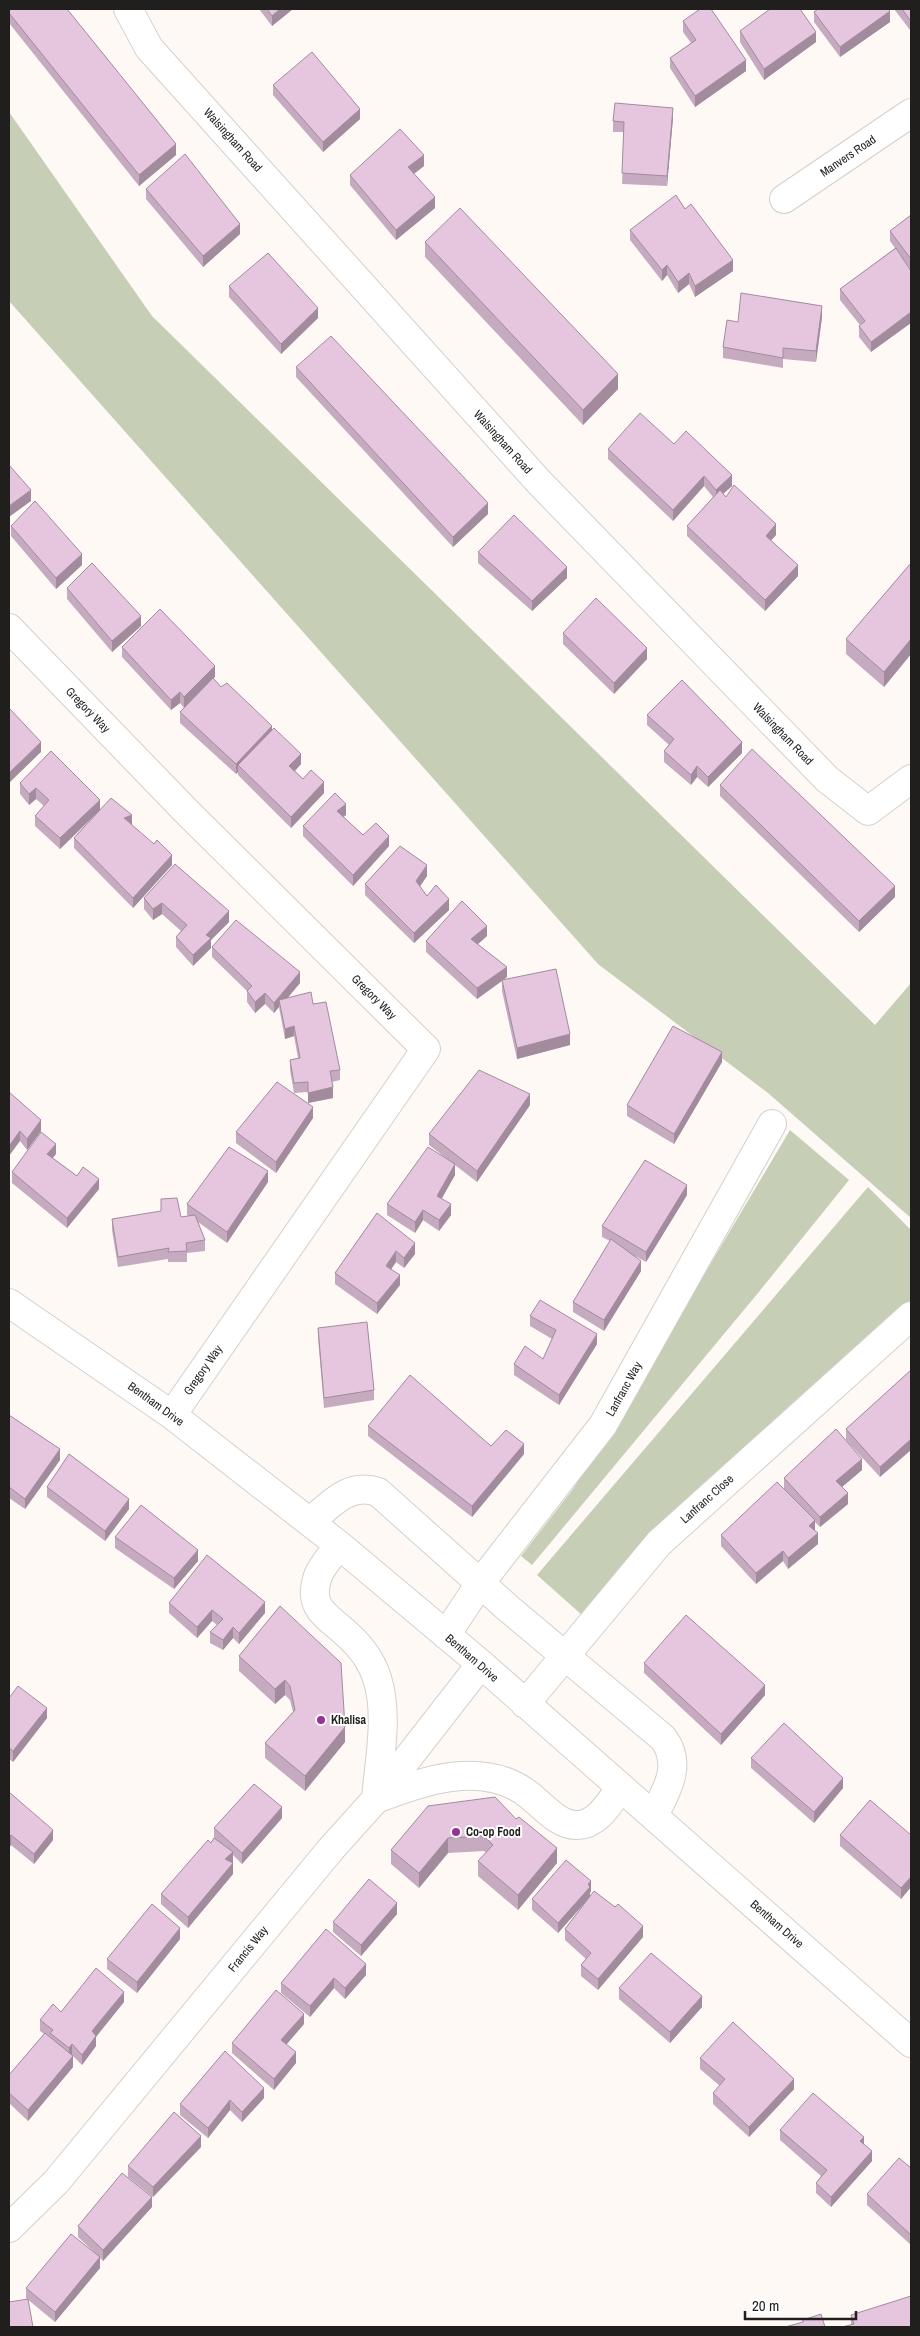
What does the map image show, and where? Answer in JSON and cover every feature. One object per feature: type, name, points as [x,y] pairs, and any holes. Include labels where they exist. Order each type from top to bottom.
[{"type":"street","name":"Walsingham Road","points":[[128,9],[150,48],[539,482],[827,779],[868,811],[911,779]]},
{"type":"street","name":"Manvers Road","points":[[784,199],[911,113]]},
{"type":"street","name":"Gregory Way","points":[[9,628],[186,811],[426,1049],[172,1415]]},
{"type":"street","name":"Lanfranc Way","points":[[446,1635],[481,1582],[603,1425],[772,1124]]},
{"type":"street","name":"Bentham Drive","points":[[9,1303],[172,1415],[339,1544],[481,1664],[911,2043]]},
{"type":"street","name":"Lanfranc Close","points":[[525,1704],[659,1543],[911,1316]]},
{"type":"street","points":[[310,1522],[341,1495],[354,1489],[367,1488],[378,1492],[668,1745],[672,1754],[673,1769],[668,1787],[654,1815]]},
{"type":"street","points":[[339,1544],[318,1575],[315,1602],[320,1612],[350,1636],[367,1656],[377,1678],[382,1705],[376,1799],[440,1778],[475,1776],[508,1783],[524,1791],[559,1820],[576,1825],[591,1822],[600,1814],[621,1787]]},
{"type":"street","name":"Francis Way","points":[[9,2228],[56,2182],[331,1849],[376,1799],[481,1664]]},
{"type":"green space","points":[[9,112],[152,316],[875,1025],[911,983],[911,1218],[768,1093],[598,964],[9,301]]},
{"type":"green space","points":[[790,1130],[849,1180],[758,1293],[532,1565],[521,1556],[573,1489],[679,1317]]},
{"type":"green space","points":[[868,1187],[911,1230],[911,1302],[827,1376],[582,1615],[537,1575]]},
{"type":"building","points":[[11,9],[67,9],[176,144],[139,175],[9,13]]},
{"type":"building","points":[[267,9],[280,9],[272,16]]},
{"type":"building","points":[[700,9],[711,9],[746,60],[695,96],[670,58],[696,40],[683,21]]},
{"type":"building","points":[[770,9],[800,9],[816,32],[764,69],[740,31]]},
{"type":"building","points":[[818,9],[888,9],[890,11],[840,47],[814,12]]},
{"type":"building","points":[[902,9],[911,9],[910,20]]},
{"type":"building","points":[[312,52],[360,109],[323,142],[273,85]]},
{"type":"building","points":[[615,103],[673,108],[667,176],[622,173],[624,122],[613,121]]},
{"type":"building","points":[[400,129],[424,155],[408,167],[435,197],[396,230],[350,175]]},
{"type":"building","points":[[185,154],[240,224],[203,256],[146,189]]},
{"type":"building","points":[[676,195],[685,209],[691,204],[733,260],[695,286],[689,273],[678,282],[667,265],[662,270],[630,230]]},
{"type":"building","points":[[460,208],[618,374],[583,410],[425,242]]},
{"type":"building","points":[[911,215],[911,259],[890,231]]},
{"type":"building","points":[[896,248],[911,271],[911,312],[871,342],[859,326],[865,321],[840,289]]},
{"type":"building","points":[[268,253],[318,308],[281,344],[229,286]]},
{"type":"building","points":[[741,293],[822,306],[816,351],[783,348],[783,358],[723,347],[727,320],[738,322]]},
{"type":"building","points":[[331,336],[488,503],[453,537],[296,367]]},
{"type":"building","points":[[640,413],[674,444],[686,431],[732,475],[716,490],[704,476],[673,510],[608,449]]},
{"type":"building","points":[[9,465],[31,490],[9,506]]},
{"type":"building","points":[[734,485],[776,524],[766,536],[798,565],[765,600],[687,526],[720,490],[726,497]]},
{"type":"building","points":[[35,501],[82,554],[56,578],[11,526]]},
{"type":"building","points":[[514,515],[567,567],[532,601],[478,552]]},
{"type":"building","points":[[92,563],[141,616],[112,641],[67,588]]},
{"type":"building","points":[[911,563],[911,639],[884,672],[846,639]]},
{"type":"building","points":[[596,598],[647,648],[614,683],[563,633]]},
{"type":"building","points":[[160,609],[215,666],[184,697],[180,692],[171,700],[122,647]]},
{"type":"building","points":[[213,678],[221,687],[227,683],[272,726],[236,764],[180,712]]},
{"type":"building","points":[[682,680],[742,742],[708,777],[697,766],[691,775],[664,751],[674,739],[647,715]]},
{"type":"building","points":[[9,708],[41,742],[9,773]]},
{"type":"building","points":[[274,728],[301,754],[289,766],[303,779],[311,770],[324,782],[291,817],[238,765]]},
{"type":"building","points":[[752,749],[895,886],[859,921],[720,785]]},
{"type":"building","points":[[51,751],[100,800],[60,838],[35,816],[49,800],[36,788],[29,794],[20,783]]},
{"type":"building","points":[[335,793],[346,804],[337,811],[363,835],[376,823],[389,836],[353,875],[303,826]]},
{"type":"building","points":[[111,798],[132,815],[124,818],[154,844],[157,840],[172,855],[133,898],[74,838]]},
{"type":"building","points":[[400,846],[427,865],[416,881],[427,896],[436,885],[449,899],[414,933],[365,884]]},
{"type":"building","points":[[175,864],[229,911],[206,935],[211,938],[193,955],[176,937],[187,925],[162,903],[153,909],[144,898]]},
{"type":"building","points":[[462,901],[487,926],[471,939],[507,967],[477,988],[426,941]]},
{"type":"building","points":[[236,920],[300,972],[274,1003],[265,993],[255,1002],[247,991],[252,986],[212,947]]},
{"type":"building","points":[[556,969],[570,1034],[517,1048],[502,980]]},
{"type":"building","points":[[311,992],[313,1004],[326,1002],[340,1070],[330,1071],[333,1087],[308,1093],[308,1082],[294,1083],[290,1060],[300,1058],[294,1026],[285,1029],[279,1000]]},
{"type":"building","points":[[673,1026],[722,1052],[674,1134],[627,1105]]},
{"type":"building","points":[[479,1070],[530,1094],[477,1171],[429,1134]]},
{"type":"building","points":[[277,1082],[313,1107],[276,1162],[236,1132]]},
{"type":"building","points":[[9,1092],[41,1120],[27,1139],[20,1131],[9,1146]]},
{"type":"building","points":[[41,1132],[56,1144],[47,1154],[77,1176],[83,1167],[99,1179],[67,1218],[12,1172]]},
{"type":"building","points":[[229,1147],[268,1171],[227,1232],[187,1204]]},
{"type":"building","points":[[428,1147],[455,1164],[437,1196],[451,1204],[439,1220],[423,1210],[415,1222],[387,1204]]},
{"type":"building","points":[[645,1160],[687,1185],[646,1252],[602,1226]]},
{"type":"building","points":[[177,1198],[181,1217],[195,1215],[205,1240],[186,1243],[187,1251],[168,1252],[169,1248],[118,1257],[112,1219],[161,1211],[161,1199]]},
{"type":"building","points":[[377,1213],[415,1243],[404,1258],[396,1251],[386,1266],[400,1275],[377,1303],[335,1273]]},
{"type":"building","points":[[611,1239],[641,1261],[604,1320],[573,1302]]},
{"type":"building","points":[[540,1300],[597,1334],[559,1395],[514,1364],[525,1346],[543,1359],[556,1330],[530,1316]]},
{"type":"building","points":[[367,1322],[374,1390],[324,1398],[318,1328]]},
{"type":"building","points":[[911,1370],[911,1439],[880,1467],[846,1429]]},
{"type":"building","points":[[410,1375],[491,1446],[506,1430],[524,1444],[472,1506],[368,1426]]},
{"type":"building","points":[[9,1415],[60,1449],[25,1499],[9,1487]]},
{"type":"building","points":[[836,1429],[862,1459],[836,1481],[848,1493],[820,1517],[784,1478]]},
{"type":"building","points":[[69,1454],[129,1499],[105,1531],[47,1487]]},
{"type":"building","points":[[777,1482],[815,1520],[809,1526],[818,1533],[788,1558],[783,1551],[756,1573],[721,1535]]},
{"type":"building","points":[[141,1505],[198,1550],[174,1578],[115,1537]]},
{"type":"building","points":[[207,1555],[265,1602],[239,1633],[233,1627],[223,1640],[210,1632],[223,1619],[212,1610],[197,1627],[169,1603]]},
{"type":"building","points":[[280,1606],[341,1663],[345,1727],[305,1776],[265,1743],[295,1710],[290,1686],[285,1680],[275,1689],[239,1656]]},
{"type":"building","points":[[686,1615],[765,1685],[721,1734],[644,1663]]},
{"type":"building","points":[[18,1686],[47,1708],[13,1751],[9,1748],[9,1698]]},
{"type":"building","points":[[784,1723],[843,1778],[814,1812],[751,1758]]},
{"type":"building","points":[[254,1784],[282,1807],[242,1853],[214,1828]]},
{"type":"building","points":[[9,1792],[53,1830],[34,1854],[11,1835],[9,1837]]},
{"type":"building","points":[[495,1797],[516,1819],[519,1817],[557,1848],[518,1895],[478,1861],[493,1845],[484,1836],[448,1838],[419,1873],[391,1850],[428,1806]]},
{"type":"building","points":[[870,1800],[911,1835],[911,1877],[901,1888],[840,1835]]},
{"type":"building","points":[[214,1838],[233,1852],[225,1859],[233,1863],[188,1917],[161,1894],[208,1840],[211,1843]]},
{"type":"building","points":[[566,1860],[591,1881],[588,1884],[590,1887],[558,1923],[532,1899]]},
{"type":"building","points":[[369,1879],[397,1903],[361,1945],[333,1922]]},
{"type":"building","points":[[594,1891],[615,1907],[618,1904],[643,1926],[598,1979],[581,1965],[591,1953],[565,1929]]},
{"type":"building","points":[[152,1904],[180,1928],[137,1982],[107,1959]]},
{"type":"building","points":[[326,1929],[366,1964],[345,1988],[334,1978],[310,2006],[281,1983]]},
{"type":"building","points":[[651,1953],[702,1996],[670,2032],[619,1988]]},
{"type":"building","points":[[96,1968],[124,1992],[92,2031],[96,2036],[82,2055],[72,2044],[69,2048],[50,2033],[53,2030],[40,2020],[53,2004],[61,2012]]},
{"type":"building","points":[[276,1990],[304,2014],[281,2040],[296,2052],[274,2079],[232,2043]]},
{"type":"building","points":[[733,2022],[794,2079],[749,2127],[713,2093],[725,2079],[700,2058]]},
{"type":"building","points":[[45,2033],[73,2056],[28,2110],[9,2093],[9,2075]]},
{"type":"building","points":[[225,2051],[264,2088],[242,2112],[230,2100],[208,2128],[180,2104]]},
{"type":"building","points":[[813,2093],[864,2137],[860,2141],[872,2151],[831,2197],[816,2183],[827,2170],[780,2130]]},
{"type":"building","points":[[174,2112],[201,2136],[153,2187],[128,2166]]},
{"type":"building","points":[[899,2158],[911,2168],[911,2235],[867,2194]]},
{"type":"building","points":[[122,2173],[152,2197],[103,2250],[78,2226]]},
{"type":"building","points":[[71,2234],[100,2257],[55,2312],[26,2288]]},
{"type":"building","points":[[911,2296],[911,2327],[842,2327],[854,2324],[851,2315]]},
{"type":"building","points":[[28,2299],[33,2327],[9,2327],[9,2302]]},
{"type":"building","points":[[821,2314],[825,2327],[785,2327],[803,2322],[803,2320]]},
{"type":"place","name":"Khalisa","points":[[321,1720]]},
{"type":"place","name":"Co-op Food","points":[[456,1832]]}]
